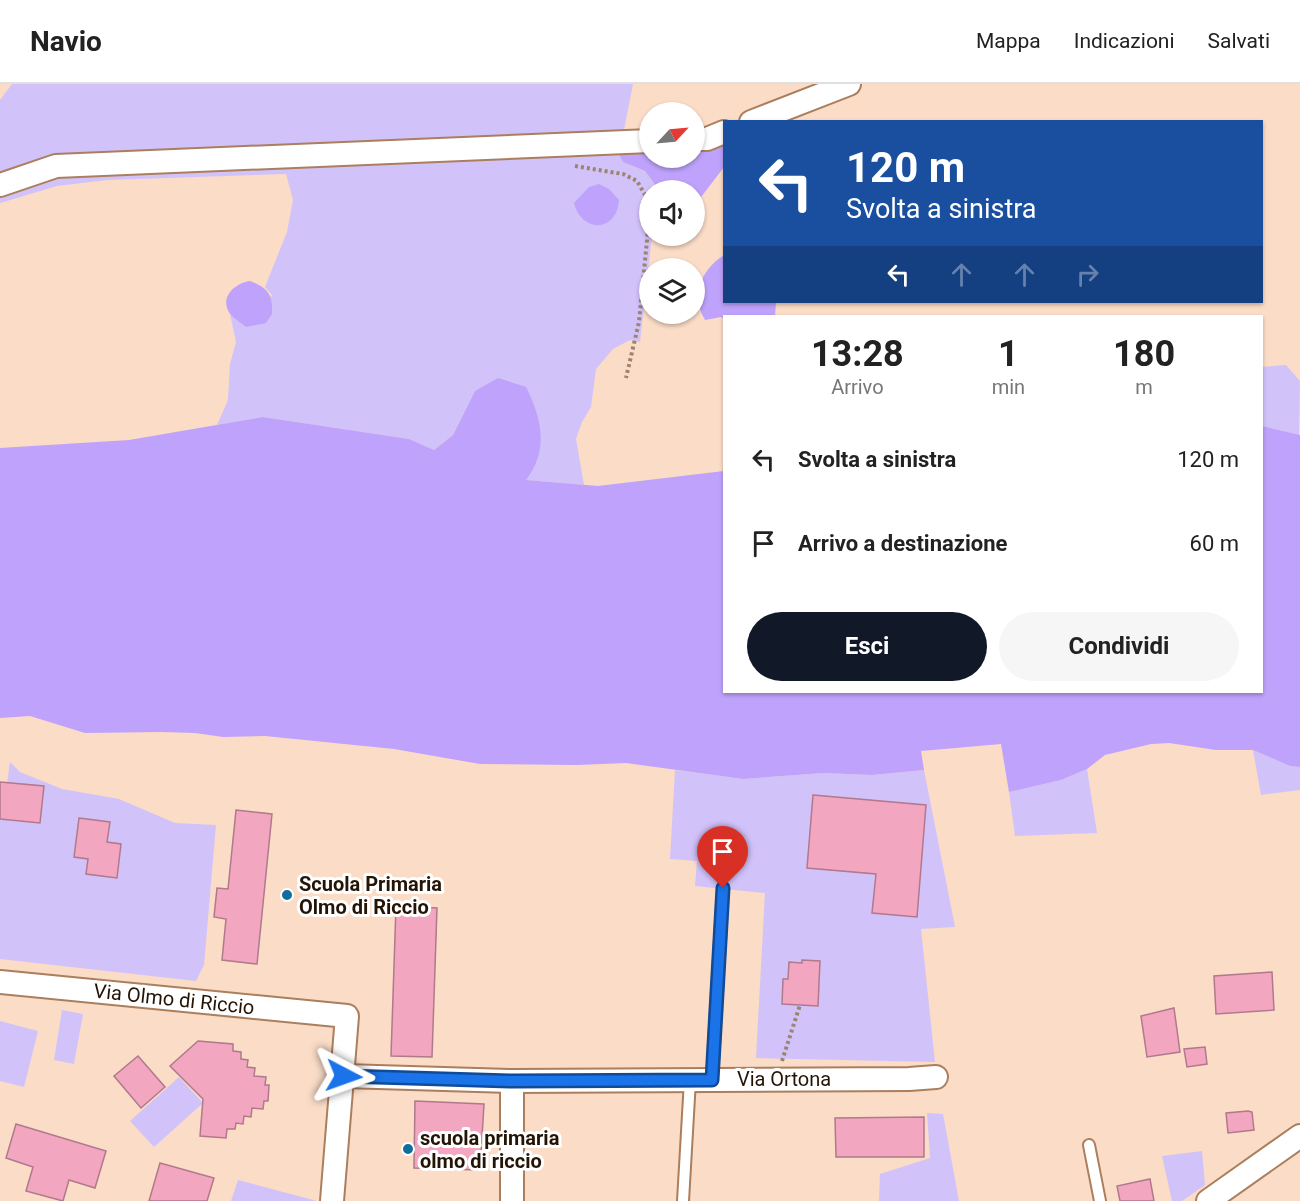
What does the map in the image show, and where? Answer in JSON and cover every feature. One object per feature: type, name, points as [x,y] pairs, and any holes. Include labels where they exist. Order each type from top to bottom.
[{"type":"street","points":[[757,120],[849,84]]},
{"type":"street","points":[[705,139],[723,132]]},
{"type":"street","points":[[0,185],[56,166],[639,141]]},
{"type":"street","name":"Via Olmo di Riccio","points":[[0,982],[347,1016],[344,1076]]},
{"type":"street","points":[[332,1201],[344,1076]]},
{"type":"street","name":"Via Ortona","points":[[344,1076],[512,1081],[936,1077]]},
{"type":"street","points":[[512,1081],[512,1201]]},
{"type":"street","points":[[1208,1201],[1300,1136]]},
{"type":"lane","points":[[683,1201],[701,1080],[723,888]]},
{"type":"lane","points":[[1089,1145],[1100,1201]]},
{"type":"path","points":[[559,144],[562,155],[571,164],[580,168],[623,174],[637,181],[648,200],[649,220],[639,322],[626,378]]},
{"type":"path","points":[[782,1079],[782,1059],[800,1005]]},
{"type":"shaded area","points":[[12,84],[633,84],[623,135],[353,142],[120,154],[69,153],[31,161],[0,172],[0,100]]},
{"type":"shaded area","points":[[723,137],[723,168],[705,192],[705,180],[652,180],[645,171],[623,162],[619,154],[622,147],[639,146],[639,168],[705,168],[705,141]]},
{"type":"shaded area","points":[[622,147],[623,162],[645,171],[652,180],[639,180],[639,246],[651,246],[650,258],[639,258],[639,324],[642,324],[640,342],[630,340],[613,349],[596,369],[591,407],[576,439],[584,485],[526,480],[475,391],[453,435],[434,450],[409,439],[263,417],[217,425],[228,400],[230,364],[236,342],[230,314],[246,327],[272,295],[265,287],[287,232],[293,200],[286,174],[108,180],[57,186],[0,203],[0,188],[47,173]]},
{"type":"shaded area","points":[[599,184],[609,189],[619,200],[617,211],[612,218],[599,225],[584,220],[574,203],[589,187]]},
{"type":"shaded area","points":[[723,256],[723,303],[776,303],[775,315],[723,315],[723,318],[705,320],[705,274]]},
{"type":"shaded area","points":[[250,281],[261,286],[268,293],[272,301],[272,314],[266,323],[246,327],[231,315],[226,303],[234,288]]},
{"type":"shaded area","points":[[1286,365],[1300,381],[1299,435],[1263,426],[1263,367]]},
{"type":"shaded area","points":[[498,378],[526,387],[536,411],[541,434],[538,457],[526,480],[598,486],[723,471],[723,693],[1263,693],[1263,426],[1300,435],[1300,767],[1290,766],[1253,750],[1216,750],[1169,743],[1151,744],[1105,755],[1087,769],[1061,780],[1009,792],[1001,744],[921,751],[924,770],[872,775],[823,773],[743,779],[626,763],[480,764],[394,749],[265,736],[223,737],[161,732],[85,733],[30,716],[0,718],[0,448],[129,440],[263,417],[409,439],[434,450],[453,435],[475,391]]},
{"type":"shaded area","points":[[1253,750],[1290,766],[1300,767],[1300,790],[1261,795]]},
{"type":"shaded area","points":[[10,762],[20,772],[62,789],[119,799],[175,823],[216,825],[204,965],[196,981],[0,959],[0,819],[40,823],[44,787],[7,783]]},
{"type":"shaded area","points":[[1087,769],[1097,833],[1015,836],[1009,792],[1061,780]]},
{"type":"shaded area","points":[[675,770],[743,779],[823,773],[872,775],[924,770],[955,927],[921,929],[935,1062],[756,1058],[765,893],[695,886],[697,861],[670,859]]},
{"type":"shaded area","points":[[62,1010],[83,1014],[74,1064],[54,1060]]},
{"type":"shaded area","points":[[0,1021],[38,1031],[24,1087],[0,1081]]},
{"type":"shaded area","points":[[179,1077],[203,1103],[154,1147],[130,1121]]},
{"type":"shaded area","points":[[927,1113],[943,1114],[959,1201],[879,1201],[880,1174],[930,1158]]},
{"type":"shaded area","points":[[1202,1151],[1205,1185],[1182,1201],[1172,1201],[1162,1156]]},
{"type":"shaded area","points":[[238,1180],[317,1201],[231,1201]]},
{"type":"building","points":[[0,782],[44,786],[40,823],[0,819]]},
{"type":"building","points":[[813,795],[926,805],[917,917],[872,913],[876,874],[807,868]]},
{"type":"building","points":[[236,810],[272,814],[257,964],[222,960],[226,919],[214,917],[217,888],[228,889]]},
{"type":"building","points":[[79,818],[110,822],[107,842],[121,844],[117,878],[86,874],[88,859],[74,857]]},
{"type":"building","points":[[396,906],[437,908],[432,1057],[391,1056]]},
{"type":"building","points":[[802,960],[820,961],[818,1006],[782,1004],[783,979],[788,979],[789,962],[802,963]]},
{"type":"building","points":[[1272,972],[1274,1010],[1216,1014],[1214,976]]},
{"type":"building","points":[[1174,1008],[1180,1052],[1147,1057],[1141,1016]]},
{"type":"building","points":[[198,1041],[233,1044],[233,1051],[241,1052],[241,1059],[248,1060],[247,1067],[255,1068],[254,1076],[266,1077],[265,1085],[269,1085],[268,1101],[264,1101],[263,1109],[252,1108],[251,1117],[244,1116],[243,1124],[236,1123],[235,1129],[227,1129],[226,1138],[200,1136],[203,1099],[170,1066]]},
{"type":"building","points":[[1205,1047],[1207,1064],[1187,1067],[1184,1049]]},
{"type":"building","points":[[138,1056],[165,1087],[141,1108],[114,1076]]},
{"type":"building","points":[[415,1101],[484,1104],[480,1170],[414,1168]]},
{"type":"building","points":[[1252,1112],[1254,1130],[1228,1133],[1226,1113]]},
{"type":"building","points":[[924,1117],[924,1157],[836,1157],[835,1118]]},
{"type":"building","points":[[16,1124],[106,1151],[95,1188],[69,1180],[63,1201],[26,1191],[33,1167],[6,1158]]},
{"type":"building","points":[[160,1163],[214,1178],[207,1201],[149,1201]]},
{"type":"building","points":[[1150,1179],[1154,1201],[1120,1201],[1117,1186]]},
{"type":"place","name":"Scuola Primaria Olmo di Riccio","points":[[287,895]]},
{"type":"place","name":"scuola primaria olmo di riccio","points":[[408,1149]]},
{"type":"route","points":[[344,1076],[512,1081],[712,1080],[723,888]]}]
